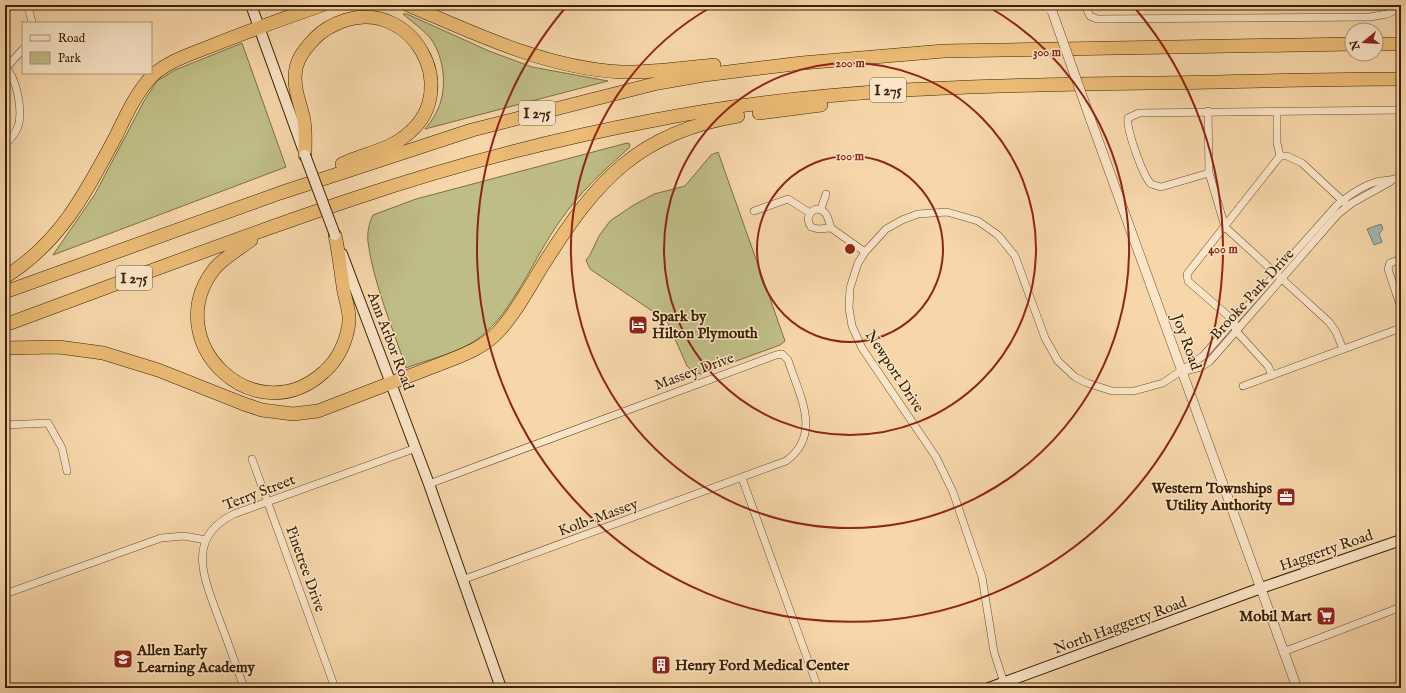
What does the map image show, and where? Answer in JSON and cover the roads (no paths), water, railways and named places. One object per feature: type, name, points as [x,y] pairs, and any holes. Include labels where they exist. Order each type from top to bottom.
[{"type":"highway","points":[[5,277],[42,248],[62,227],[74,211],[133,103],[152,77],[177,60],[258,27],[322,5]]},
{"type":"highway","points":[[408,5],[525,53],[555,62],[586,68],[636,72],[777,60],[802,63]]},
{"type":"highway","points":[[280,193],[347,162],[393,145],[416,126],[429,102],[431,81],[423,51],[407,32],[388,21],[376,17],[356,17],[338,22],[326,29],[303,51],[296,68],[296,85],[297,98],[304,122],[305,155]]},
{"type":"highway","name":"I 275","points":[[5,292],[280,193],[472,130],[666,82],[704,75],[802,63],[944,50],[1344,44]]},
{"type":"highway","points":[[1384,44],[1401,44]]},
{"type":"highway","name":"I 275","points":[[5,325],[262,231],[423,177],[531,147],[659,119],[795,99],[915,88],[1061,84],[1401,79]]},
{"type":"highway","points":[[5,348],[59,347],[103,353],[158,370],[262,410],[293,414],[318,411],[469,353],[483,345],[498,332],[518,305],[560,238],[591,195],[608,177],[631,157],[674,134],[712,121],[743,115],[870,99],[915,88]]},
{"type":"highway","points":[[262,231],[215,269],[208,279],[200,297],[197,321],[203,345],[218,368],[232,380],[243,386],[265,392],[288,391],[309,383],[328,369],[339,353],[344,342],[349,322],[335,235]]},
{"type":"main road","name":"Ann Arbor Road","points":[[251,5],[305,155],[416,448],[501,688]]},
{"type":"main road","name":"Haggerty Road","points":[[1261,588],[1401,540]]},
{"type":"main road","name":"North Haggerty Road","points":[[989,688],[1261,588]]},
{"type":"street","points":[[28,5],[32,22]]},
{"type":"street","points":[[1084,5],[1090,16],[1098,20],[1370,16],[1388,14],[1401,7]]},
{"type":"street","name":"Joy Road","points":[[1050,8],[1297,688]]},
{"type":"street","points":[[5,144],[16,132],[20,119],[15,83],[6,68],[22,50]]},
{"type":"street","points":[[1209,173],[1161,186],[1151,184],[1146,177],[1127,122],[1131,116],[1139,113],[1208,111],[1277,112],[1401,110]]},
{"type":"street","points":[[1208,111],[1209,173],[1225,227],[1329,322],[1336,332],[1343,350]]},
{"type":"street","points":[[1277,112],[1277,143],[1280,156]]},
{"type":"street","points":[[1280,156],[1287,156],[1302,163],[1348,206]]},
{"type":"street","points":[[1272,375],[1268,366],[1236,331],[1234,321],[1187,278],[1188,271],[1225,227],[1280,156]]},
{"type":"street","name":"Brooke Park Drive","points":[[1183,371],[1204,366],[1282,280],[1331,222],[1348,206],[1391,181],[1401,177]]},
{"type":"street","name":"Brooke Park Drive","points":[[1183,371],[1203,356],[1325,216],[1343,200],[1375,183],[1391,181]]},
{"type":"street","points":[[821,209],[826,194]]},
{"type":"street","points":[[754,211],[788,199],[810,213]]},
{"type":"street","points":[[831,228],[818,229],[811,227],[808,221],[810,213],[816,209],[821,209],[826,213],[831,228],[864,252]]},
{"type":"street","name":"Newport Drive","points":[[1004,683],[994,652],[982,577],[953,492],[936,457],[862,348],[852,326],[849,308],[850,288],[858,263],[864,252],[886,229],[902,220],[918,214],[947,212],[971,218],[993,230],[1011,250],[1018,262],[1044,338],[1058,361],[1075,377],[1096,387],[1112,391],[1129,391],[1147,388],[1163,383],[1183,371]]},
{"type":"street","points":[[1325,216],[1331,222]]},
{"type":"street","points":[[1401,259],[1390,263],[1388,270],[1401,308]]},
{"type":"street","points":[[1243,386],[1401,328]]},
{"type":"street","name":"Massey Drive","points":[[429,484],[782,354],[788,360],[806,416],[807,428],[805,438],[797,452],[786,461],[742,478]]},
{"type":"street","points":[[5,425],[48,423],[62,448],[67,471]]},
{"type":"street","name":"Terry Street","points":[[206,540],[214,528],[226,518],[416,448]]},
{"type":"street","name":"Pinetree Drive","points":[[252,459],[335,688]]},
{"type":"street","points":[[742,478],[818,688]]},
{"type":"street","name":"Kolb-Massey","points":[[462,580],[742,478]]},
{"type":"street","points":[[5,594],[161,538],[184,536],[206,540],[202,558],[204,577],[244,688]]},
{"type":"street","points":[[1283,652],[1401,607]]},
{"type":"water","points":[[1381,224],[1383,229],[1379,234],[1382,242],[1374,245],[1367,229]]},
{"type":"place","name":"Spark by Hilton Plymouth","points":[[638,325]]},
{"type":"place","name":"Western Townships Utility Authority","points":[[1286,497]]},
{"type":"place","name":"Mobil Mart","points":[[1326,616]]},
{"type":"place","name":"Allen Early Learning Academy","points":[[123,659]]},
{"type":"place","name":"Henry Ford Medical Center","points":[[661,665]]}]
